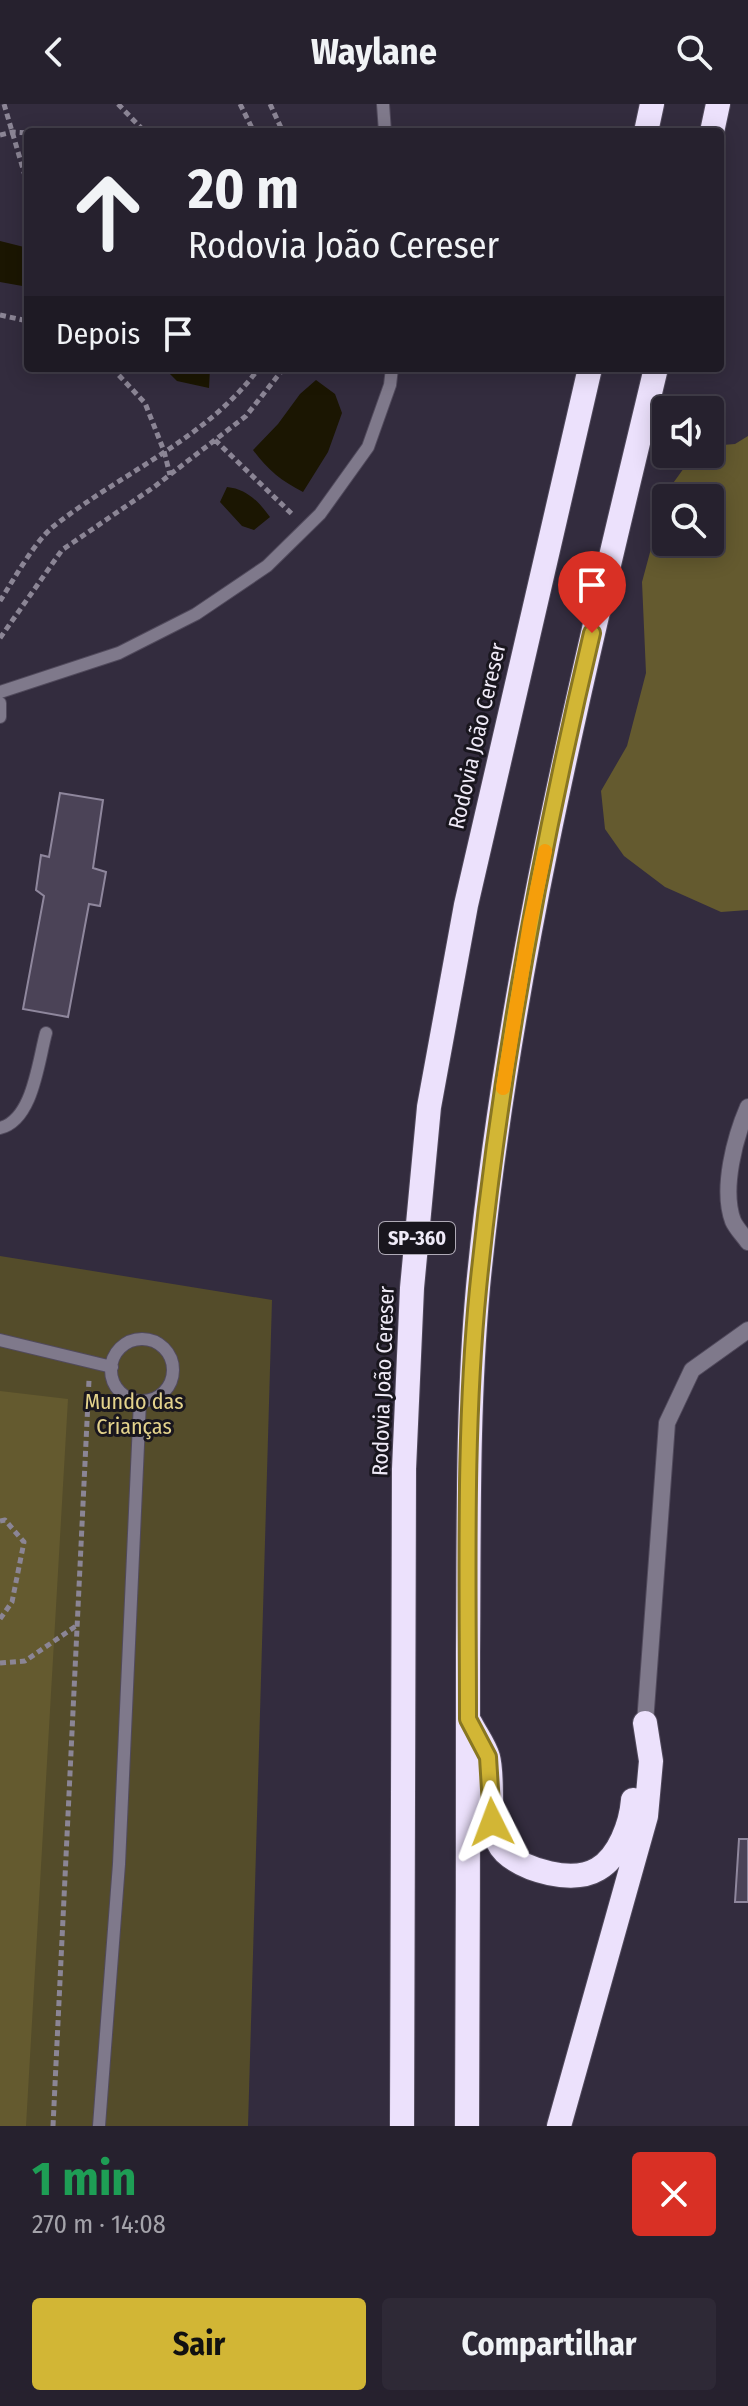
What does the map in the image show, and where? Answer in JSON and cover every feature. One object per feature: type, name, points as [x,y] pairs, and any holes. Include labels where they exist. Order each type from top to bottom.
[{"type":"highway","points":[[643,104],[645,128]]},
{"type":"highway","points":[[646,128],[652,104]]},
{"type":"highway","points":[[713,128],[718,104]]},
{"type":"highway","name":"Rodovia João Cereser","points":[[402,2126],[404,1469],[412,1288],[429,1107],[466,905],[589,372]]},
{"type":"highway","name":"SP-360","points":[[467,2126],[469,1451],[478,1291],[495,1136],[530,923],[571,721],[655,372]]},
{"type":"highway","points":[[468,1719],[488,1757],[492,1822],[503,1850],[520,1863],[545,1873],[572,1876],[596,1871],[614,1855],[632,1813],[636,1760],[645,1723]]},
{"type":"highway","points":[[559,2126],[646,1816],[651,1761],[645,1723]]},
{"type":"street","points":[[748,1107],[732,1157],[729,1195],[733,1221],[748,1242]]},
{"type":"street","points":[[645,1723],[667,1423],[692,1370],[748,1330]]},
{"type":"lane","points":[[383,104],[385,128]]},
{"type":"lane","points":[[0,692],[119,653],[196,614],[267,566],[320,514],[368,447],[390,385],[392,372]]},
{"type":"lane","points":[[0,703],[0,717]]},
{"type":"lane","points":[[0,1128],[17,1120],[27,1105],[46,1033]]},
{"type":"lane","points":[[145,1339],[157,1342],[167,1350],[173,1373],[163,1394],[140,1401],[118,1390],[112,1367],[115,1355],[123,1346],[133,1340],[145,1339]]},
{"type":"lane","points":[[0,1340],[112,1367]]},
{"type":"lane","points":[[99,2126],[119,1864],[140,1401]]},
{"type":"path","points":[[4,104],[24,172]]},
{"type":"path","points":[[118,104],[141,128]]},
{"type":"path","points":[[240,104],[252,128]]},
{"type":"path","points":[[270,104],[281,128]]},
{"type":"path","points":[[0,135],[24,133]]},
{"type":"path","points":[[0,315],[24,320]]},
{"type":"path","points":[[116,372],[145,403],[170,475]]},
{"type":"path","points":[[0,601],[51,528],[206,421],[242,392],[256,372]]},
{"type":"path","points":[[0,638],[62,550],[170,475],[246,416],[281,372]]},
{"type":"path","points":[[215,440],[306,527]]},
{"type":"path","points":[[53,2126],[89,1378]]},
{"type":"path","points":[[0,1521],[5,1520],[24,1542],[12,1602],[0,1619]]},
{"type":"path","points":[[0,1663],[25,1661],[77,1626]]},
{"type":"green space","name":"Mundo das Crianças","points":[[0,1256],[272,1300],[248,2126],[0,2126]]},
{"type":"shaded area","points":[[0,241],[24,247],[24,286],[0,282]]},
{"type":"shaded area","points":[[168,372],[210,372],[209,388],[177,381]]},
{"type":"shaded area","points":[[316,380],[335,394],[342,413],[328,452],[303,492],[275,474],[253,450],[278,424],[300,394]]},
{"type":"shaded area","points":[[748,436],[748,910],[721,912],[665,887],[624,856],[605,829],[601,791],[627,746],[646,673],[642,582],[652,545],[652,556],[724,556],[724,484],[672,484],[684,468],[724,468],[724,445],[735,444]]},
{"type":"shaded area","points":[[227,487],[241,490],[252,497],[270,517],[254,530],[242,526],[220,502]]},
{"type":"shaded area","points":[[0,1391],[68,1399],[26,2126],[0,2126]]},
{"type":"building","points":[[60,793],[103,800],[93,868],[106,872],[100,906],[89,904],[68,1017],[23,1009],[44,896],[36,890],[41,855],[49,857]]},
{"type":"building","points":[[739,1839],[748,1839],[748,1902],[735,1902]]},
{"type":"slow traffic","points":[[503,1088],[545,851]]},
{"type":"route","points":[[492,1822],[488,1757],[468,1719],[469,1451],[478,1291],[495,1136],[530,923],[592,633]]}]
